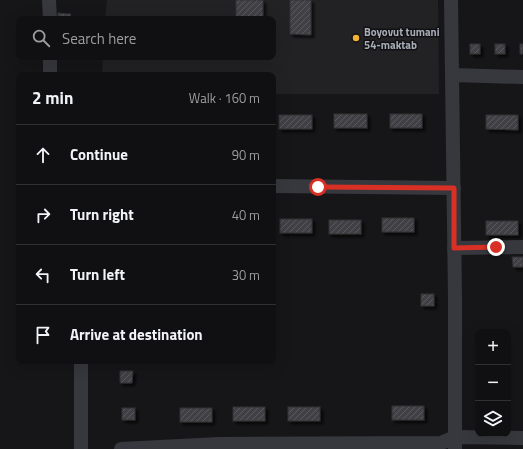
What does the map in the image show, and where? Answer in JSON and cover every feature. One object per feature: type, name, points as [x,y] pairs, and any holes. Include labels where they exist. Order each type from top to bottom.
[{"type":"street","points":[[49,0],[50,16]]},
{"type":"street","points":[[451,0],[454,188],[455,443]]},
{"type":"street","points":[[50,60],[50,72]]},
{"type":"street","points":[[452,75],[523,77]]},
{"type":"street","points":[[276,186],[454,188]]},
{"type":"street","points":[[454,248],[523,247]]},
{"type":"street","points":[[81,364],[81,449]]},
{"type":"street","points":[[121,449],[220,444],[455,443],[523,438]]},
{"type":"shaded area","name":"Boyovut tumani 54-maktab","points":[[107,0],[438,0],[439,94],[276,94],[276,72],[102,72],[103,60],[276,60],[276,16],[105,16]]},
{"type":"building","points":[[236,0],[263,0],[263,16],[236,16]]},
{"type":"building","points":[[290,0],[311,0],[311,35],[290,34]]},
{"type":"building","points":[[58,13],[71,14],[71,16],[58,16]]},
{"type":"building","points":[[470,44],[480,44],[480,54],[470,54]]},
{"type":"building","points":[[495,44],[505,44],[505,54],[495,54]]},
{"type":"building","points":[[520,44],[523,44],[523,54],[520,54]]},
{"type":"building","points":[[334,114],[367,114],[367,128],[334,128]]},
{"type":"building","points":[[390,114],[422,114],[422,128],[390,128]]},
{"type":"building","points":[[279,115],[312,115],[312,129],[279,129]]},
{"type":"building","points":[[486,115],[518,115],[518,130],[486,129]]},
{"type":"building","points":[[382,218],[414,218],[414,232],[382,232]]},
{"type":"building","points":[[280,219],[312,219],[312,233],[280,233]]},
{"type":"building","points":[[329,220],[361,220],[361,234],[329,234]]},
{"type":"building","points":[[486,221],[518,221],[518,235],[486,235]]},
{"type":"building","points":[[512,257],[523,257],[523,267],[513,267]]},
{"type":"building","points":[[421,294],[434,294],[434,306],[421,306]]},
{"type":"building","points":[[120,371],[133,371],[132,383],[120,383]]},
{"type":"building","points":[[392,406],[424,406],[424,420],[392,420]]},
{"type":"building","points":[[233,407],[265,407],[265,421],[233,421]]},
{"type":"building","points":[[288,407],[320,407],[320,421],[288,421]]},
{"type":"building","points":[[122,408],[135,408],[135,420],[122,420]]},
{"type":"building","points":[[180,408],[212,408],[212,422],[180,422]]},
{"type":"place","name":"Boyovut tumani 54-maktab","points":[[356,38]]},
{"type":"route","points":[[318,187],[454,188],[454,248],[496,247]]}]
